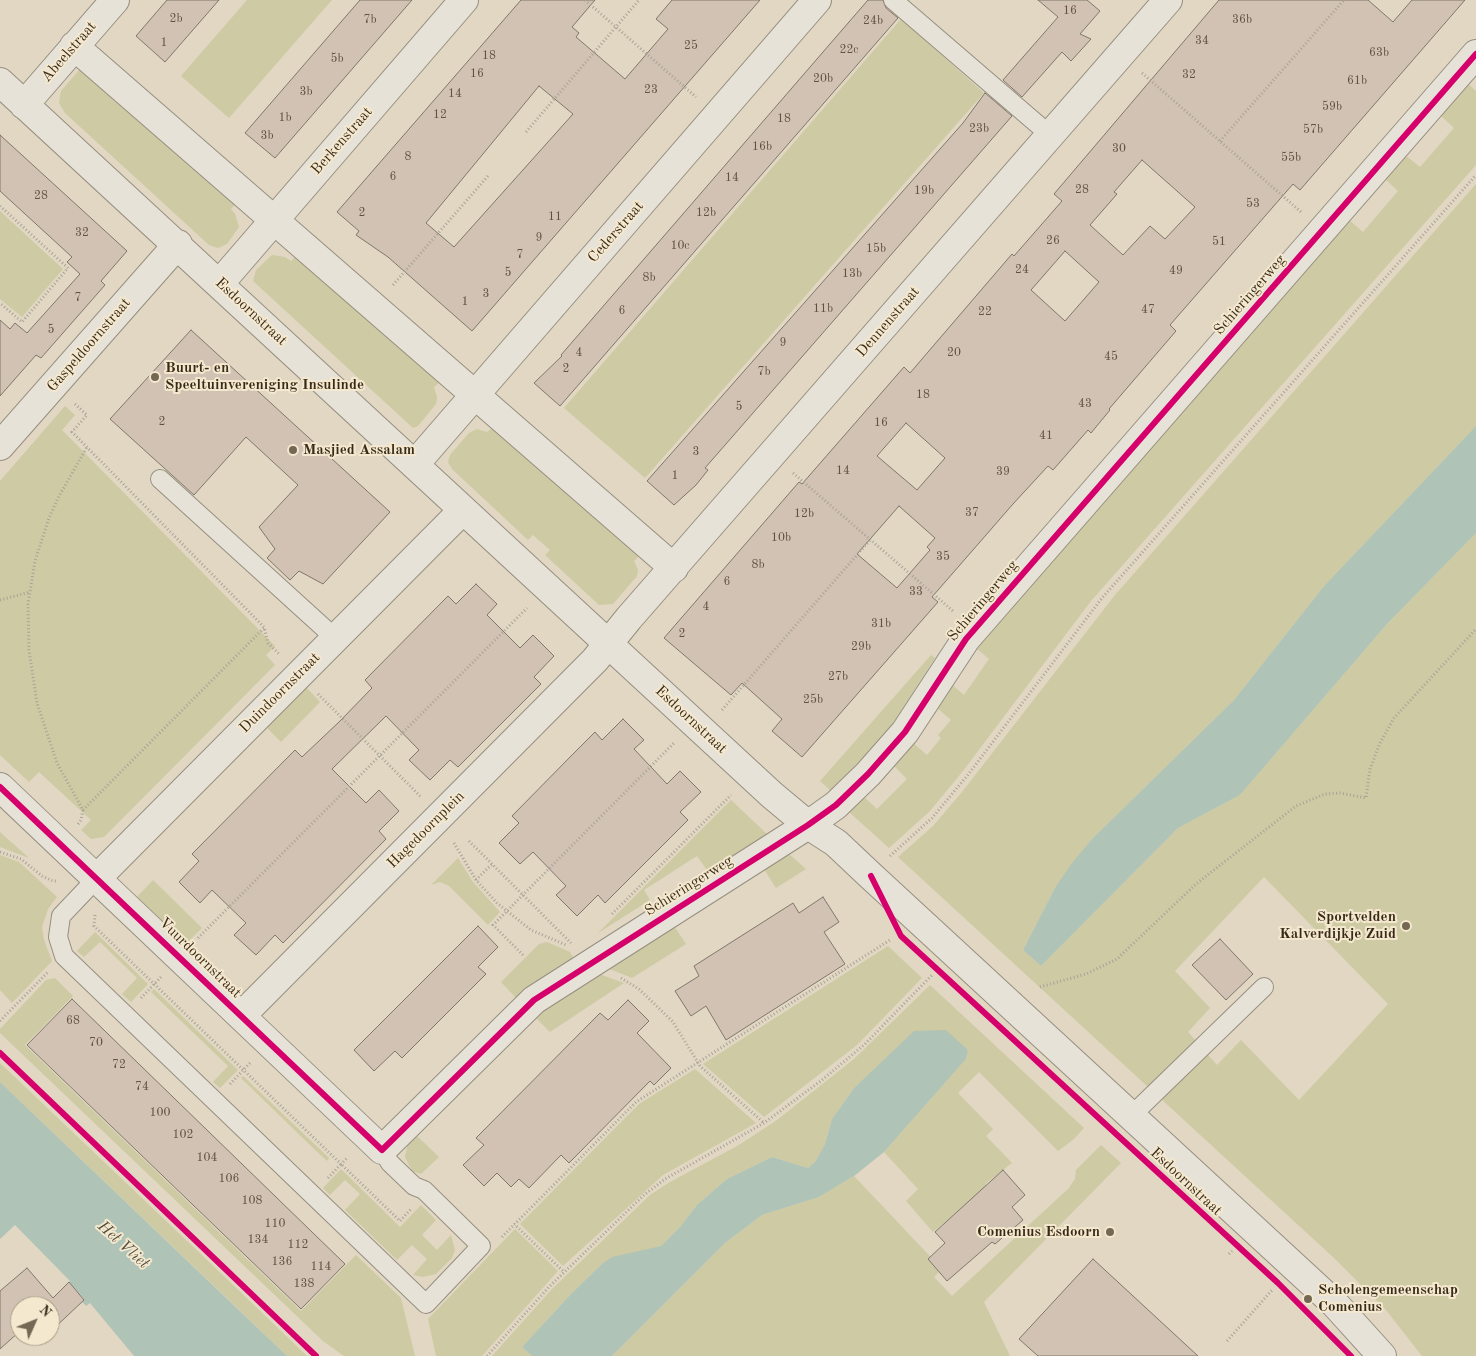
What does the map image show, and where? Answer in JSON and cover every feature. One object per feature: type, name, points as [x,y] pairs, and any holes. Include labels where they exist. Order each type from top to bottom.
[{"type":"street","name":"Abeelstraat","points":[[24,105],[114,0]]},
{"type":"street","name":"Berkenstraat","points":[[220,284],[464,0]]},
{"type":"street","name":"Cederstraat","points":[[415,464],[818,0]]},
{"type":"street","name":"Dennenstraat","points":[[608,644],[1050,135],[1157,4]]},
{"type":"street","points":[[74,46],[674,568]]},
{"type":"street","name":"Schieringerweg","points":[[382,1150],[534,1000],[808,825],[836,805],[904,732],[966,639],[1476,54]]},
{"type":"street","name":"Esdoornstraat","points":[[0,82],[178,244],[772,795],[808,825],[836,843],[1335,1304],[1382,1356]]},
{"type":"street","name":"Gaspeldoornstraat","points":[[2,439],[178,244]]},
{"type":"street","name":"Duindoornstraat","points":[[98,877],[463,510]]},
{"type":"street","name":"Hagedoornplein","points":[[242,1015],[588,667],[608,644]]},
{"type":"street","name":"Vuurdoornstraat","points":[[0,786],[98,877],[382,1150]]},
{"type":"lane","points":[[893,0],[1050,135]]},
{"type":"lane","points":[[160,479],[335,638]]},
{"type":"lane","points":[[98,877],[62,916],[58,938],[64,956],[426,1304],[481,1246],[424,1190],[414,1186],[390,1163],[382,1150]]},
{"type":"lane","points":[[1131,1116],[1264,987]]},
{"type":"path","points":[[584,0],[697,98]]},
{"type":"path","points":[[526,132],[639,0]]},
{"type":"path","points":[[1220,141],[1344,0]]},
{"type":"path","points":[[1138,69],[1303,214]]},
{"type":"path","points":[[885,860],[932,818],[967,776],[1102,598],[1476,175]]},
{"type":"path","points":[[389,289],[488,176]]},
{"type":"path","points":[[0,206],[68,268],[22,322],[0,303]]},
{"type":"path","points":[[71,400],[86,415],[72,432],[264,628],[268,643],[283,658]]},
{"type":"path","points":[[83,810],[57,763],[37,703],[29,650],[30,592],[35,561],[49,518],[58,498],[87,447]]},
{"type":"path","points":[[790,470],[953,612]]},
{"type":"path","points":[[720,711],[870,540]]},
{"type":"path","points":[[0,600],[30,592]]},
{"type":"path","points":[[210,926],[528,607]]},
{"type":"path","points":[[75,826],[81,820],[83,810],[264,628]]},
{"type":"path","points":[[1040,988],[1086,974],[1117,959],[1152,928],[1190,889],[1296,806],[1324,794],[1340,793],[1366,798],[1370,769],[1380,743],[1394,718],[1476,629]]},
{"type":"path","points":[[667,737],[681,750]]},
{"type":"path","points":[[523,955],[493,925],[674,743]]},
{"type":"path","points":[[606,920],[732,793],[727,790]]},
{"type":"path","points":[[469,841],[574,946]]},
{"type":"path","points":[[476,880],[492,864]]},
{"type":"path","points":[[98,877],[94,926],[400,1220],[418,1203]]},
{"type":"path","points":[[496,1242],[636,1102],[890,940]]},
{"type":"path","points":[[0,1021],[64,956]]},
{"type":"path","points":[[134,1005],[166,972]]},
{"type":"path","points":[[487,1356],[564,1272],[630,1207],[665,1179],[764,1123],[864,1044],[932,975]]},
{"type":"path","points":[[618,977],[632,983],[673,1022],[698,1062],[764,1123]]},
{"type":"path","points":[[223,1091],[255,1058]]},
{"type":"path","points":[[320,1185],[353,1152]]},
{"type":"path","points":[[514,1224],[564,1272]]},
{"type":"path","points":[[1227,1341],[1274,1289]]},
{"type":"shaded area","points":[[247,0],[332,0],[229,118],[181,76]]},
{"type":"shaded area","points":[[901,19],[984,93],[645,478],[564,408]]},
{"type":"shaded area","points":[[81,68],[236,203],[231,209],[235,214],[239,227],[227,244],[218,248],[209,245],[65,113],[59,103],[61,91]]},
{"type":"shaded area","points":[[1467,83],[1476,91],[1476,165],[1091,601],[963,771],[930,811],[889,848],[848,811],[863,796],[877,809],[907,779],[893,765],[912,742],[927,755],[941,738],[938,735],[951,720],[936,707],[950,683],[964,695],[989,659],[975,647],[1348,219],[1363,232],[1398,191],[1384,178],[1405,155],[1420,167],[1454,128],[1440,115]]},
{"type":"shaded area","points":[[1476,184],[1476,426],[1324,586],[1234,700],[1092,839],[1056,886],[1023,950],[1041,966],[1178,828],[1240,795],[1387,624],[1476,533],[1476,1356],[1422,1356],[1386,1310],[1334,1258],[898,857],[933,826],[962,792],[1115,595]],"holes":[[[1264,877],[1388,1004],[1299,1100],[1241,1040],[1217,1065],[1188,1032],[1210,1008],[1175,971]]]},
{"type":"shaded area","points":[[0,211],[63,269],[22,317],[0,299]]},
{"type":"shaded area","points":[[272,255],[285,257],[291,261],[296,256],[440,382],[434,387],[437,397],[436,404],[418,426],[413,428],[253,281],[256,270]]},
{"type":"shaded area","points":[[65,406],[75,415],[62,430],[275,646],[266,655],[275,665],[104,837],[91,839],[81,830],[91,820],[39,772],[29,782],[0,755],[0,481]]},
{"type":"shaded area","points":[[493,427],[640,555],[634,561],[638,570],[637,576],[613,604],[599,605],[545,555],[550,550],[533,535],[528,540],[452,469],[448,462],[450,455],[469,433],[477,429],[487,432]]},
{"type":"shaded area","points":[[931,655],[935,658],[888,731],[831,791],[820,781]]},
{"type":"shaded area","points":[[305,686],[320,702],[281,742],[265,726]]},
{"type":"shaded area","points":[[731,800],[767,834],[764,838],[709,873],[697,856],[644,890],[650,900],[598,933]]},
{"type":"shaded area","points":[[0,832],[29,858],[0,847]]},
{"type":"shaded area","points":[[789,854],[806,869],[776,888],[764,869]]},
{"type":"shaded area","points":[[0,855],[19,862],[57,897],[48,909],[42,927],[44,940],[52,961],[12,1003],[0,990]]},
{"type":"shaded area","points":[[458,858],[473,882],[500,912],[488,925],[449,886],[440,882],[431,885]]},
{"type":"shaded area","points":[[153,880],[202,928],[186,944],[137,897]]},
{"type":"shaded area","points":[[674,926],[686,944],[632,978],[607,968]]},
{"type":"shaded area","points":[[95,932],[148,984],[131,1002],[122,994],[137,978],[100,942],[84,957],[77,951]]},
{"type":"shaded area","points":[[547,942],[570,952],[574,959],[516,998],[501,982],[539,944]]},
{"type":"shaded area","points":[[888,946],[922,978],[857,1045],[764,1117],[703,1064]]},
{"type":"shaded area","points":[[599,974],[624,983],[550,1032],[534,1016]]},
{"type":"shaded area","points":[[55,978],[73,996],[25,1045],[301,1311],[356,1255],[401,1298],[415,1356],[344,1356],[323,1341],[0,1033],[0,1029],[46,980]]},
{"type":"shaded area","points":[[930,985],[1084,1128],[1074,1139],[1058,1151],[979,1072],[958,1093],[993,1129],[986,1136],[1012,1163],[985,1184],[988,1187],[933,1232],[906,1201],[918,1189],[884,1152],[966,1059],[968,1050],[914,1032],[854,1088],[832,1119],[825,1144],[815,1162],[808,1168],[772,1157],[727,1179],[697,1205],[680,1227],[661,1246],[602,1264],[522,1347],[532,1356],[492,1356],[552,1289],[650,1195],[670,1182],[739,1145],[777,1120],[854,1059]]},
{"type":"shaded area","points":[[154,989],[238,1070],[220,1088],[213,1082],[228,1066],[151,992]]},
{"type":"shaded area","points":[[0,1063],[307,1356],[287,1356],[0,1082]]},
{"type":"shaded area","points":[[695,1069],[756,1123],[663,1175],[563,1266],[520,1224],[639,1104]]},
{"type":"shaded area","points":[[243,1076],[329,1158],[327,1161],[241,1078]]},
{"type":"shaded area","points":[[416,1135],[439,1157],[421,1174],[412,1171],[405,1157],[408,1143]]},
{"type":"shaded area","points":[[1101,1145],[1121,1163],[984,1302],[1010,1356],[612,1356],[725,1243],[762,1215],[819,1197],[854,1176],[942,1269],[934,1277],[952,1296],[1069,1188],[1075,1179],[1076,1170]]},
{"type":"shaded area","points":[[341,1169],[400,1227],[421,1205],[436,1220],[422,1235],[437,1250],[451,1235],[455,1250],[452,1258],[436,1274],[423,1277],[413,1275],[427,1259],[412,1245],[397,1260],[345,1210],[360,1194],[345,1180],[330,1195],[323,1188]]},
{"type":"shaded area","points":[[515,1229],[558,1271],[482,1356],[436,1356],[428,1319]]},
{"type":"water","points":[[1476,426],[1476,533],[1387,624],[1240,795],[1178,828],[1041,966],[1023,950],[1056,886],[1073,862],[1092,839],[1234,700],[1324,586]]},
{"type":"water","points":[[946,1030],[968,1050],[966,1059],[884,1152],[854,1176],[819,1197],[762,1215],[725,1243],[612,1356],[532,1356],[522,1347],[602,1264],[612,1257],[661,1246],[680,1227],[697,1205],[727,1179],[772,1157],[808,1168],[815,1162],[825,1144],[832,1119],[854,1088],[914,1031]]},
{"type":"water","name":"Het Vliet","points":[[0,1082],[287,1356],[134,1356],[90,1303],[86,1306],[82,1302],[84,1299],[70,1281],[15,1225],[0,1239]]},
{"type":"building","points":[[167,0],[219,0],[165,62],[136,36]]},
{"type":"building","points":[[360,0],[412,0],[275,158],[245,133]]},
{"type":"building","points":[[521,0],[595,0],[572,27],[579,33],[576,37],[625,79],[668,29],[656,19],[672,0],[760,0],[472,331],[388,257],[356,235],[359,231],[337,212]],"holes":[[[539,86],[573,114],[454,247],[426,223]]]},
{"type":"building","points":[[868,0],[883,0],[886,8],[898,18],[560,406],[534,383],[562,356]]},
{"type":"building","points":[[1038,0],[1087,0],[1100,11],[1080,34],[1091,39],[1071,61],[1062,52],[1022,97],[1003,80],[1058,17]]},
{"type":"building","points":[[1219,0],[1368,0],[1393,22],[1412,0],[1465,0],[1300,190],[1293,184],[1170,325],[1176,331],[1109,409],[1091,433],[1088,430],[1053,470],[1048,466],[1013,504],[932,597],[938,602],[802,757],[772,731],[782,719],[742,683],[731,695],[664,638],[799,482],[802,484],[904,367],[910,373],[1012,254],[1014,256],[1062,201],[1054,194]],"holes":[[[1142,160],[1195,207],[1165,239],[1150,226],[1123,255],[1090,225],[1117,194],[1114,192]],[[1065,251],[1099,282],[1065,321],[1031,290]],[[906,423],[945,458],[917,490],[877,456]],[[899,506],[935,538],[927,547],[930,550],[897,588],[857,554]]]},
{"type":"building","points":[[985,93],[1012,116],[705,468],[708,470],[696,485],[674,505],[647,481],[963,123]]},
{"type":"building","points":[[0,135],[127,251],[101,281],[105,285],[41,358],[36,355],[0,396],[0,320],[10,329],[15,323],[27,333],[80,274],[67,262],[72,257],[0,191]]},
{"type":"building","points":[[191,330],[390,512],[323,584],[299,571],[290,580],[267,558],[275,549],[259,527],[298,485],[246,437],[194,495],[110,419]]},
{"type":"building","points":[[476,584],[497,604],[487,615],[520,648],[533,635],[554,656],[534,677],[541,684],[458,767],[450,760],[430,780],[409,760],[419,750],[386,716],[332,769],[366,803],[379,790],[399,811],[379,831],[386,839],[283,943],[275,935],[256,955],[234,935],[246,923],[212,890],[200,903],[179,882],[199,861],[192,854],[295,750],[302,757],[339,722],[372,688],[365,680],[448,596],[456,604]]},
{"type":"building","points":[[623,719],[644,740],[634,749],[667,784],[680,771],[701,792],[680,812],[688,820],[605,903],[598,895],[577,916],[556,895],[566,886],[533,852],[520,864],[499,843],[519,823],[512,816],[595,732],[602,740]]},
{"type":"building","points":[[823,897],[839,922],[824,932],[845,964],[726,1040],[706,1006],[691,1016],[675,991],[699,976],[694,966],[793,903],[799,913]]},
{"type":"building","points":[[478,926],[498,947],[478,967],[486,974],[402,1058],[395,1051],[374,1071],[354,1050]]},
{"type":"building","points":[[1220,939],[1253,974],[1226,1000],[1192,965]]},
{"type":"building","points":[[72,999],[345,1264],[301,1309],[27,1045]]},
{"type":"building","points":[[628,1000],[649,1021],[637,1033],[671,1068],[654,1085],[650,1081],[569,1163],[561,1155],[529,1188],[519,1179],[511,1187],[497,1173],[484,1186],[463,1165],[484,1145],[476,1138],[600,1013],[608,1020]]},
{"type":"building","points":[[1003,1170],[1025,1195],[1012,1207],[1023,1220],[995,1244],[992,1242],[947,1281],[928,1259],[945,1243],[935,1232]]},
{"type":"building","points":[[1093,1259],[1198,1356],[1038,1356],[1019,1339]]},
{"type":"building","points":[[27,1268],[51,1296],[10,1296],[10,1340],[0,1349],[0,1291]]},
{"type":"building","points":[[69,1282],[84,1300],[60,1323],[60,1296],[55,1296]]},
{"type":"cycle path","points":[[0,787],[382,1150],[534,1000],[808,825],[836,805],[868,774],[905,732],[966,639],[1476,54]]},
{"type":"cycle path","points":[[871,876],[901,936],[1278,1283],[1351,1356]]},
{"type":"cycle path","points":[[0,1053],[316,1356]]},
{"type":"place","name":"Buurt- en Speeltuinvereniging Insulinde","points":[[155,377]]},
{"type":"place","name":"Masjied Assalam","points":[[293,450]]},
{"type":"place","name":"Sportvelden Kalverdijkje Zuid","points":[[1406,926]]},
{"type":"place","name":"Comenius Esdoorn","points":[[1110,1232]]},
{"type":"place","name":"Scholengemeenschap Comenius","points":[[1308,1299]]}]
